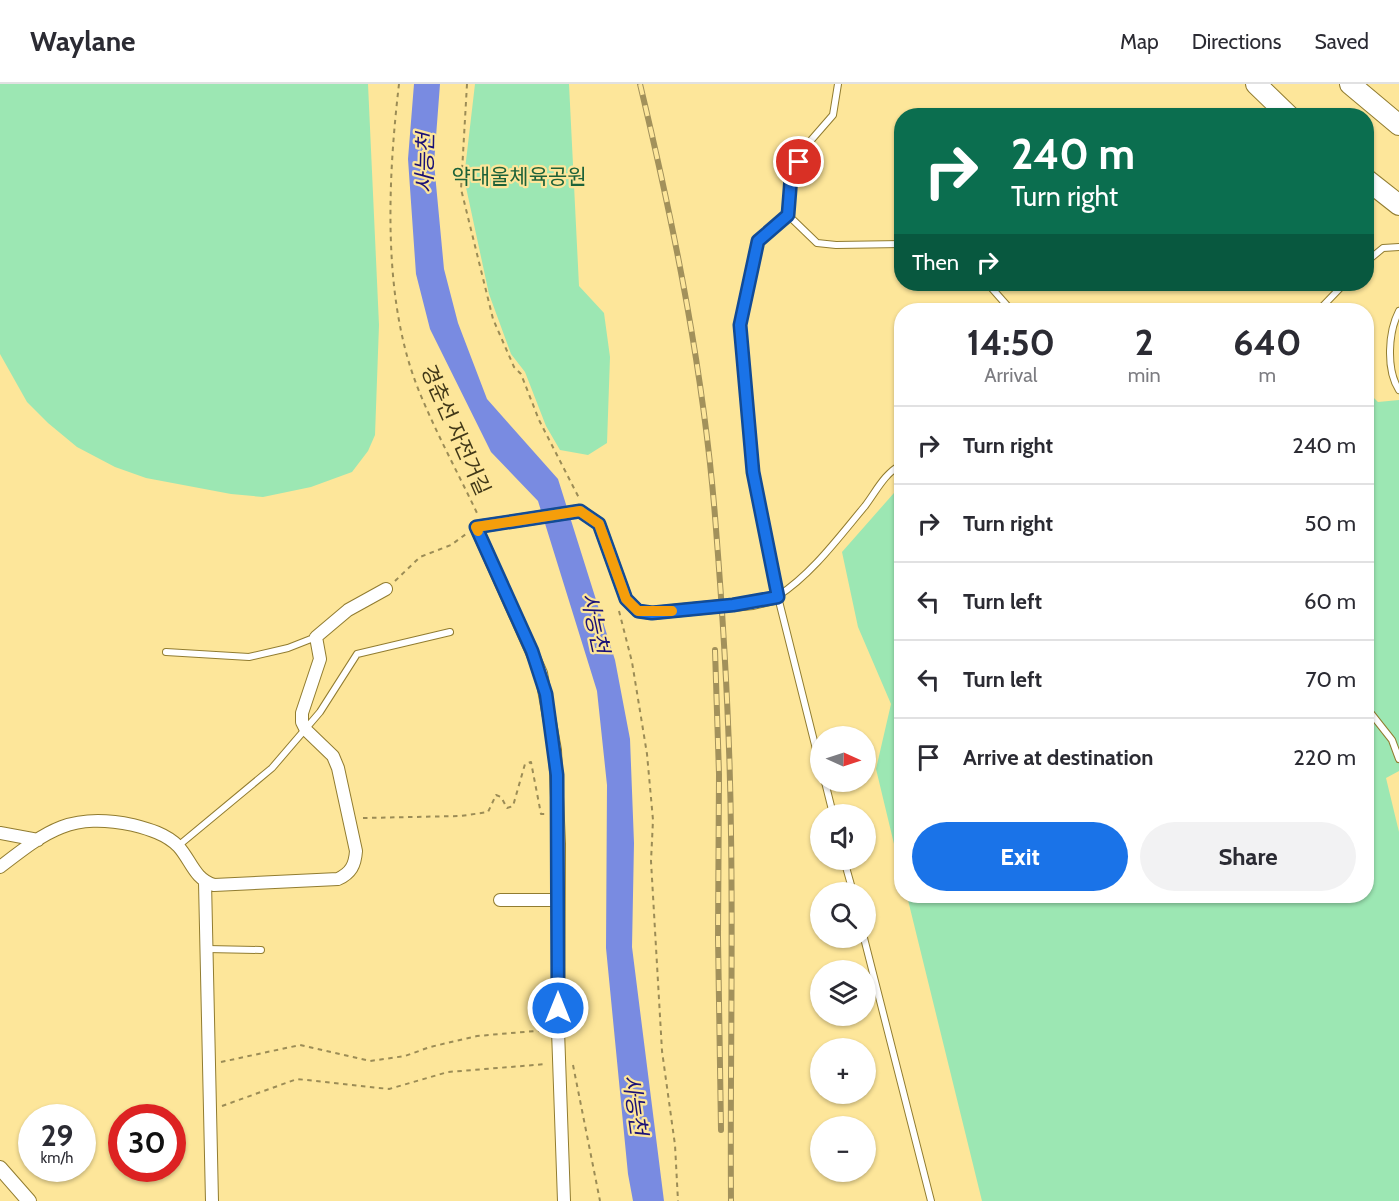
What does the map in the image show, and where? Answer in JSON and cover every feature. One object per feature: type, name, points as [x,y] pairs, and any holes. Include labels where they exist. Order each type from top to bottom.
[{"type":"highway","points":[[1256,84],[1281,108]]},
{"type":"highway","points":[[1350,84],[1399,125]]},
{"type":"highway","points":[[1374,185],[1399,205]]},
{"type":"street","points":[[564,1201],[558,1030],[558,814],[555,750],[541,673],[484,525],[585,515],[599,524],[626,599],[638,611],[652,613],[742,604],[778,597]]},
{"type":"street","points":[[0,867],[58,828],[88,819],[107,820],[154,830],[177,846],[205,882],[214,885],[338,879],[345,876],[355,861],[356,851],[333,756],[306,730],[302,723],[302,713],[320,659],[316,637],[348,610],[386,589]]},
{"type":"street","points":[[0,833],[38,840]]},
{"type":"street","points":[[205,882],[212,1201]]},
{"type":"street","points":[[500,900],[558,900]]},
{"type":"street","points":[[0,1168],[29,1201]]},
{"type":"lane","points":[[810,726],[778,597],[753,472],[740,325],[758,241],[788,215],[791,177],[806,146],[833,115],[838,84]]},
{"type":"lane","points":[[788,215],[817,243],[836,246],[894,244]]},
{"type":"lane","points":[[1374,256],[1383,249],[1399,247]]},
{"type":"lane","points":[[994,291],[1005,303]]},
{"type":"lane","points":[[1326,303],[1337,291]]},
{"type":"lane","points":[[1399,311],[1391,331],[1392,376],[1399,390]]},
{"type":"lane","points":[[778,597],[798,583],[866,504],[884,478],[894,470]]},
{"type":"lane","points":[[177,846],[272,768],[306,730],[357,654],[450,632]]},
{"type":"lane","points":[[166,652],[249,657],[288,648],[316,637]]},
{"type":"lane","points":[[1374,717],[1392,740],[1399,759]]},
{"type":"lane","points":[[867,948],[931,1201]]},
{"type":"lane","points":[[207,950],[261,950]]},
{"type":"path","name":"경춘선 자전거길","points":[[399,84],[392,167],[393,257],[401,330],[417,386],[484,525]]},
{"type":"path","points":[[467,84],[461,189],[493,319],[585,515]]},
{"type":"path","points":[[386,589],[420,557],[451,545],[484,525]]},
{"type":"path","points":[[618,608],[632,662],[647,754],[653,819],[651,861],[662,1051],[675,1145],[678,1201]]},
{"type":"path","points":[[349,818],[461,816],[488,812],[496,795],[501,797],[507,808],[513,806],[525,764],[531,762],[541,814],[558,814]]},
{"type":"path","points":[[209,1065],[300,1045],[313,1046],[354,1059],[378,1060],[405,1056],[430,1047],[477,1036],[558,1030]]},
{"type":"path","points":[[572,1058],[600,1201]]},
{"type":"path","points":[[210,1110],[297,1079],[389,1089],[448,1072],[559,1063]]},
{"type":"green space","points":[[0,84],[368,84],[379,325],[375,435],[368,451],[352,472],[311,487],[263,497],[231,494],[146,478],[115,467],[77,447],[27,402],[0,354]]},
{"type":"green space","name":"약대울체육공원","points":[[475,84],[569,84],[579,286],[604,313],[610,357],[607,443],[588,455],[560,450],[546,426],[525,372],[511,354],[489,294],[464,178]]},
{"type":"green space","points":[[1374,398],[1378,402],[1399,400],[1399,771],[1386,778],[1399,832],[1399,1201],[982,1201],[909,903],[1374,903]]},
{"type":"green space","points":[[894,493],[894,844],[876,769],[891,704],[858,627],[842,552]]},
{"type":"water","name":"사능천","points":[[414,84],[440,84],[434,163],[444,269],[458,323],[487,399],[558,479],[615,660],[630,739],[634,843],[632,947],[664,1201],[633,1201],[628,1174],[606,948],[607,785],[597,691],[538,501],[491,452],[430,329],[416,274],[408,159]]},
{"type":"railway","points":[[640,84],[677,249],[687,305],[704,417],[716,529],[726,681],[730,796],[731,1201]]},
{"type":"railway","points":[[715,650],[719,774],[718,937],[721,1130]]},
{"type":"slow traffic","points":[[478,531],[476,527],[492,523],[580,511],[599,524],[626,599],[638,611],[652,613],[672,611]]},
{"type":"route","points":[[558,1008],[557,775],[546,694],[532,651],[476,527],[580,511],[599,524],[626,599],[638,611],[652,613],[733,605],[778,597],[753,472],[740,325],[751,285],[758,241],[788,215],[791,177],[799,162]]}]
